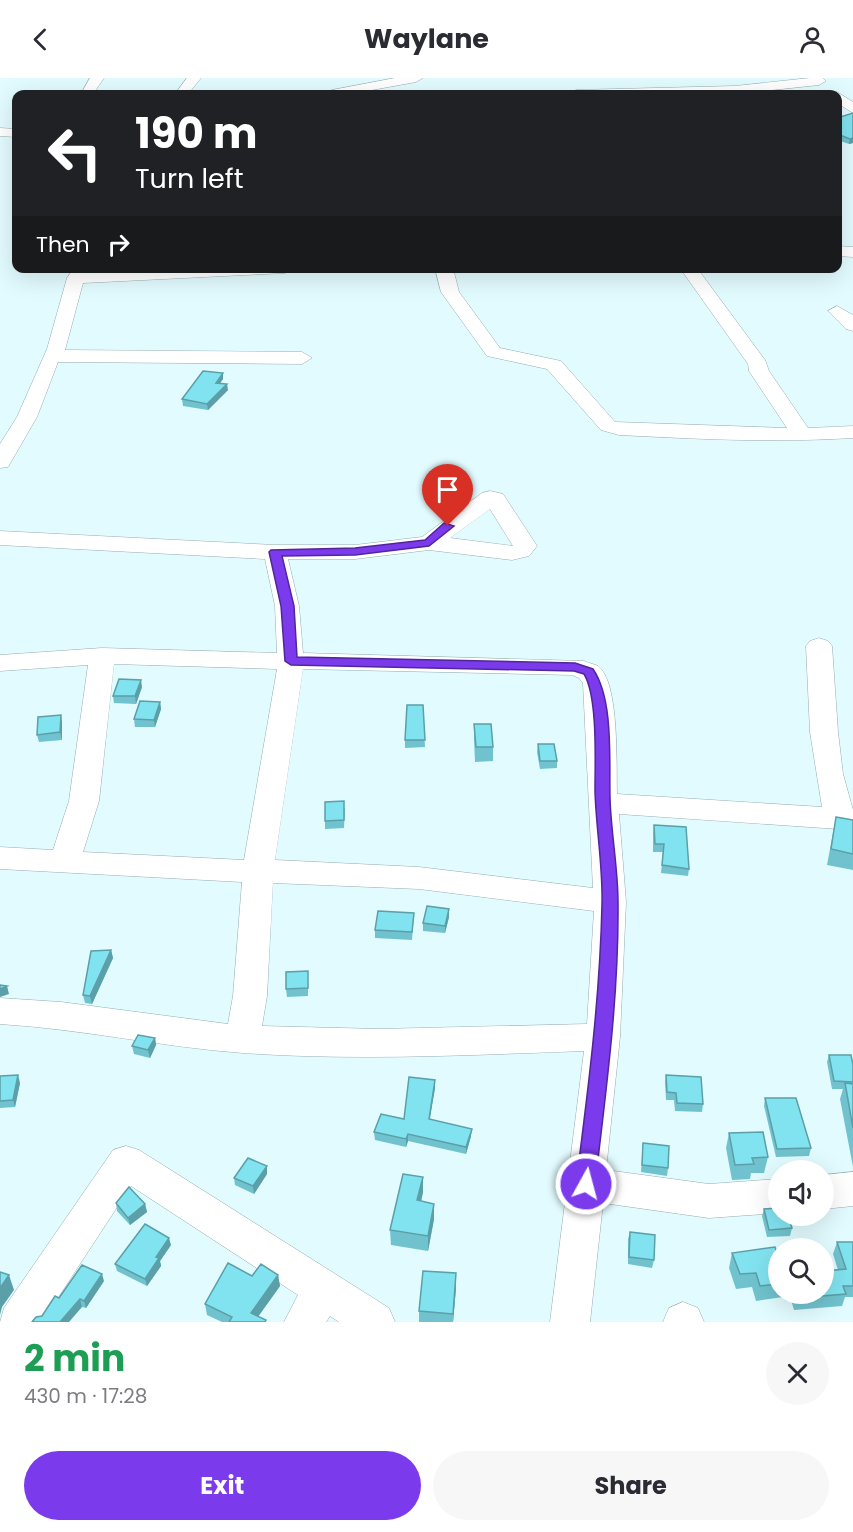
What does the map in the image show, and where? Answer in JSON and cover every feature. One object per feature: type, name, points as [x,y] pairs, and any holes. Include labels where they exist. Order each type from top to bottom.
[{"type":"street","points":[[184,90],[194,78]]},
{"type":"street","points":[[353,90],[416,78]]},
{"type":"street","points":[[751,90],[817,80],[828,90]]},
{"type":"street","points":[[0,462],[27,417],[51,356],[57,350],[80,273]]},
{"type":"street","points":[[447,273],[450,292],[494,352],[554,365],[608,426],[619,429],[728,435],[803,436],[853,432]]},
{"type":"street","points":[[692,273],[758,364],[759,371],[803,436]]},
{"type":"street","points":[[837,311],[853,325]]},
{"type":"street","points":[[51,356],[302,358]]},
{"type":"street","points":[[0,538],[275,552],[355,552],[429,543]]},
{"type":"street","points":[[243,1039],[250,996],[258,870],[291,661],[287,606],[275,552]]},
{"type":"street","points":[[603,804],[672,806],[846,819],[827,775],[819,646]]},
{"type":"street","points":[[65,860],[84,801],[102,656]]},
{"type":"street","points":[[0,663],[102,656],[575,667],[589,672],[596,682],[601,729],[603,804],[610,902],[603,1037],[570,1322]]},
{"type":"street","points":[[0,858],[419,878],[610,902]]},
{"type":"street","points":[[0,1011],[37,1012],[243,1039],[424,1042],[603,1037]]},
{"type":"street","points":[[18,1322],[126,1162],[314,1305],[375,1322]]},
{"type":"street","points":[[586,1184],[709,1201],[768,1197]]},
{"type":"street","points":[[834,1191],[853,1189]]},
{"type":"building","points":[[853,113],[853,138],[842,136],[842,116]]},
{"type":"building","points":[[203,371],[223,373],[216,383],[227,384],[207,404],[182,399]]},
{"type":"building","points":[[119,679],[141,680],[135,696],[113,696]]},
{"type":"building","points":[[140,701],[160,702],[154,720],[134,719]]},
{"type":"building","points":[[407,705],[423,705],[425,740],[405,740]]},
{"type":"building","points":[[61,715],[60,732],[37,735],[38,717]]},
{"type":"building","points":[[474,724],[491,724],[493,747],[476,747]]},
{"type":"building","points":[[538,744],[554,744],[557,761],[540,761]]},
{"type":"building","points":[[344,801],[344,820],[325,821],[325,802]]},
{"type":"building","points":[[836,817],[853,820],[853,854],[831,849]]},
{"type":"building","points":[[654,825],[686,827],[689,869],[662,865],[664,844],[655,844]]},
{"type":"building","points":[[427,906],[449,909],[445,926],[423,923]]},
{"type":"building","points":[[378,911],[414,913],[412,932],[375,930]]},
{"type":"building","points":[[111,950],[90,996],[83,995],[91,951]]},
{"type":"building","points":[[308,971],[308,988],[286,989],[286,972]]},
{"type":"building","points":[[138,1035],[155,1038],[148,1050],[132,1046]]},
{"type":"building","points":[[829,1055],[851,1055],[853,1082],[834,1081]]},
{"type":"building","points":[[18,1075],[13,1100],[0,1101],[0,1076]]},
{"type":"building","points":[[666,1075],[701,1077],[703,1104],[677,1103],[676,1093],[667,1092]]},
{"type":"building","points":[[409,1077],[435,1080],[429,1119],[472,1129],[466,1147],[408,1134],[406,1139],[374,1132],[381,1114],[404,1119]]},
{"type":"building","points":[[845,1083],[853,1084],[853,1128]]},
{"type":"building","points":[[765,1098],[796,1098],[811,1148],[777,1149]]},
{"type":"building","points":[[763,1132],[768,1157],[752,1158],[754,1164],[735,1165],[729,1133]]},
{"type":"building","points":[[643,1143],[669,1146],[668,1168],[642,1165]]},
{"type":"building","points":[[248,1158],[267,1166],[253,1186],[234,1178]]},
{"type":"building","points":[[403,1174],[423,1177],[417,1200],[434,1204],[428,1236],[390,1230]]},
{"type":"building","points":[[129,1187],[145,1204],[128,1218],[116,1203]]},
{"type":"building","points":[[764,1209],[768,1209],[768,1226]]},
{"type":"building","points":[[145,1224],[169,1238],[145,1279],[115,1264]]},
{"type":"building","points":[[768,1226],[791,1226],[792,1228],[769,1230]]},
{"type":"building","points":[[630,1232],[655,1235],[654,1260],[629,1257]]},
{"type":"building","points":[[837,1242],[853,1242],[853,1286],[843,1286],[846,1294],[834,1295],[834,1270],[846,1269]]},
{"type":"building","points":[[768,1248],[768,1285],[760,1286],[756,1273],[740,1274],[732,1253]]},
{"type":"building","points":[[228,1263],[252,1276],[261,1264],[278,1275],[251,1313],[266,1320],[265,1322],[229,1322],[232,1317],[205,1304]]},
{"type":"building","points":[[82,1265],[102,1274],[84,1301],[80,1299],[60,1322],[32,1322],[36,1317],[42,1316],[55,1296],[59,1298]]},
{"type":"building","points":[[423,1271],[456,1273],[453,1314],[419,1311]]},
{"type":"building","points":[[0,1272],[9,1275],[0,1288]]},
{"type":"route","points":[[448,526],[429,543],[355,552],[275,552],[287,606],[291,661],[575,667],[589,672],[596,682],[601,729],[603,804],[610,902],[603,1037],[586,1184]]}]
